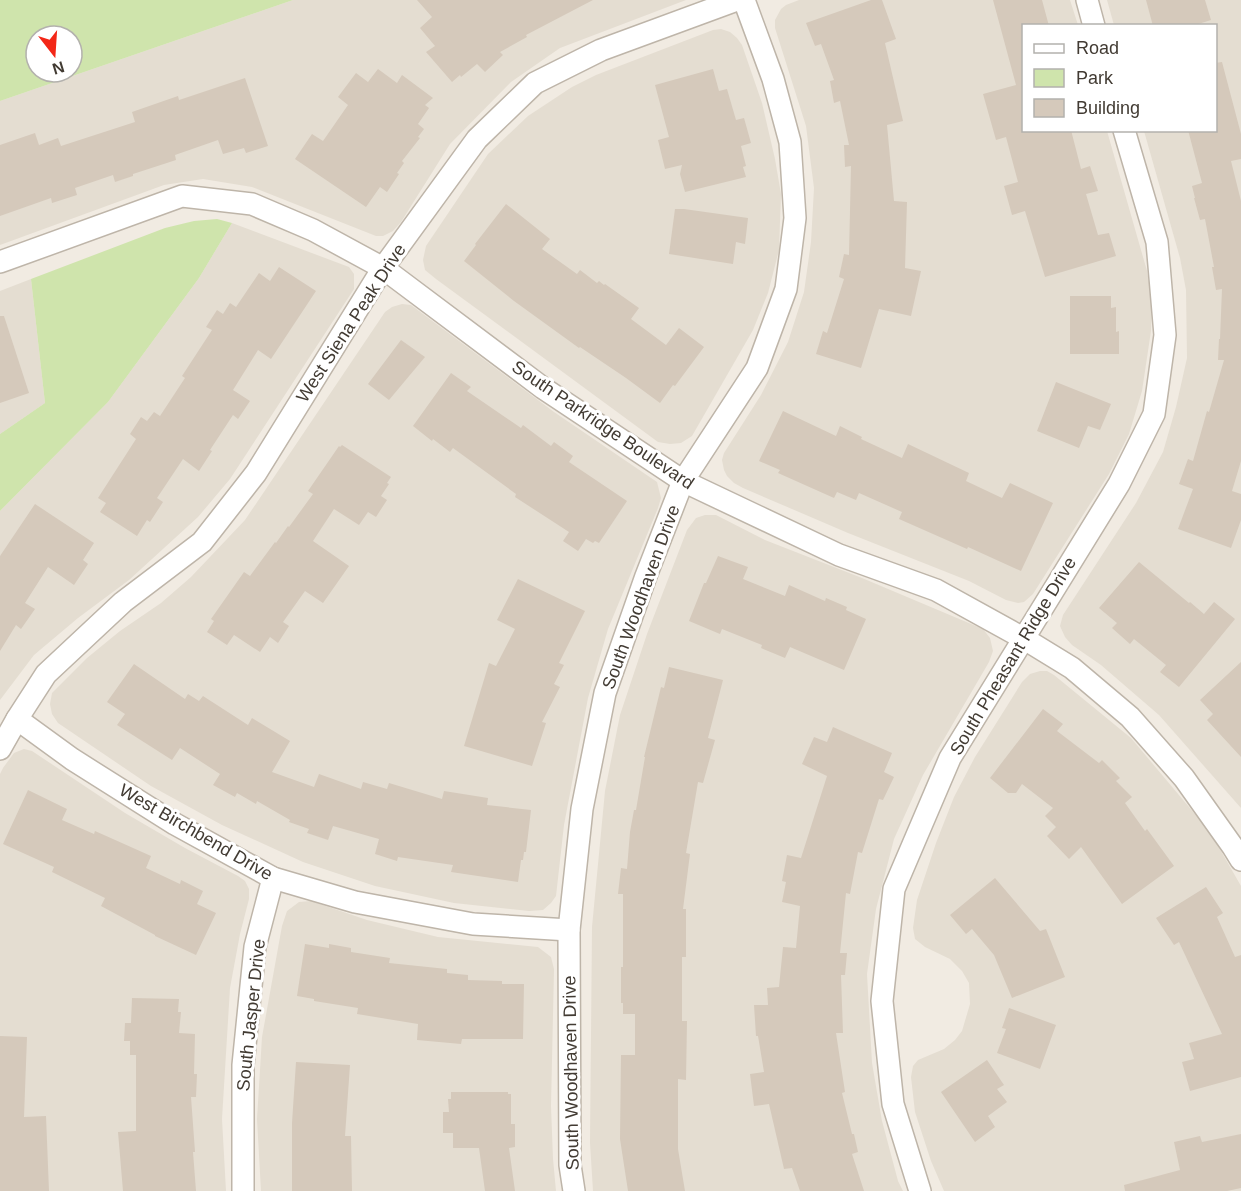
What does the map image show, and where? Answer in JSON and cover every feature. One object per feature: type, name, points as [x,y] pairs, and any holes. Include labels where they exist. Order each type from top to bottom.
[{"type":"street","name":"West Siena Peak Drive","points":[[0,749],[46,674],[123,602],[202,542],[256,473],[383,268],[477,139],[535,83],[602,50],[736,0]]},
{"type":"street","name":"South Woodhaven Drive","points":[[574,1191],[570,1165],[569,930],[582,808],[605,693],[646,576],[683,481],[757,368],[786,289],[795,218],[790,142],[773,79],[744,0]]},
{"type":"street","points":[[1087,0],[1093,24]]},
{"type":"street","name":"South Pheasant Ridge Drive","points":[[920,1191],[892,1104],[882,1001],[894,890],[950,758],[1119,484],[1154,414],[1165,335],[1156,242],[1125,132]]},
{"type":"street","name":"South Parkridge Boulevard","points":[[0,262],[182,196],[252,204],[313,230],[383,268],[543,388],[683,481],[839,555],[936,590],[1072,668],[1130,717],[1184,778],[1238,850]]},
{"type":"street","name":"West Birchbend Drive","points":[[17,719],[72,759],[166,818],[273,878],[355,902],[473,924],[569,930]]},
{"type":"street","name":"South Jasper Drive","points":[[243,1191],[243,1065],[255,947],[273,878]]},
{"type":"shaded area","points":[[293,0],[686,0],[560,48],[511,82],[450,144],[401,222],[393,231],[383,236],[376,236],[252,187],[203,179],[164,185],[0,245],[0,101],[49,84],[84,84],[84,72]]},
{"type":"shaded area","points":[[799,0],[1070,0],[1078,24],[1022,24],[1022,132],[1107,132],[1147,271],[1152,299],[1151,331],[1142,391],[1129,434],[1109,474],[1033,594],[1024,602],[1006,600],[969,581],[743,488],[734,483],[724,470],[722,460],[724,453],[761,395],[788,342],[804,292],[811,242],[814,188],[806,126],[775,28],[775,20],[786,5]]},
{"type":"shaded area","points":[[1107,0],[1241,0],[1241,808],[1159,715],[1101,665],[1072,645],[1060,626],[1063,615],[1136,503],[1163,452],[1187,358],[1186,290],[1180,258],[1144,132],[1217,132],[1217,24],[1114,24]]},
{"type":"shaded area","points":[[721,29],[730,32],[742,45],[762,103],[781,194],[779,250],[768,293],[753,330],[692,436],[681,443],[670,444],[658,442],[436,279],[425,270],[423,260],[426,246],[488,154],[528,116],[572,87],[596,75],[713,30]]},
{"type":"shaded area","points":[[232,223],[349,267],[354,274],[354,289],[230,479],[198,517],[129,580],[34,655],[0,700],[0,511],[108,402],[199,278]]},
{"type":"shaded area","points":[[31,279],[45,403],[0,434],[0,291]]},
{"type":"shaded area","points":[[402,304],[411,305],[554,412],[657,482],[661,498],[608,629],[588,698],[564,825],[556,896],[543,910],[529,911],[454,903],[375,886],[303,862],[222,825],[151,786],[58,723],[52,714],[50,704],[52,693],[87,658],[120,631],[161,603],[191,577],[245,520],[385,312]]},
{"type":"shaded area","points":[[716,515],[765,540],[983,629],[990,638],[993,651],[989,662],[923,775],[894,839],[876,909],[867,974],[872,1063],[882,1121],[898,1181],[903,1191],[593,1191],[590,1143],[592,927],[605,791],[620,715],[647,634],[687,530],[696,518]]},
{"type":"shaded area","points":[[1047,671],[1054,675],[1131,738],[1210,832],[1241,886],[1241,1191],[944,1191],[931,1161],[915,1112],[911,1077],[913,1066],[918,1060],[944,1049],[962,1031],[970,1004],[969,983],[962,971],[950,959],[925,947],[915,939],[913,928],[917,900],[954,797],[975,757],[1022,682],[1030,674]]},
{"type":"shaded area","points":[[24,749],[32,751],[125,813],[238,876],[245,881],[249,889],[249,899],[230,988],[222,1119],[226,1191],[0,1191],[0,774],[14,753]]},
{"type":"shaded area","points":[[311,901],[367,920],[438,937],[538,947],[551,957],[554,969],[551,1106],[556,1191],[261,1191],[257,1119],[262,1037],[282,926],[287,911],[299,902]]},
{"type":"green space","points":[[0,0],[293,0],[84,72],[84,24],[24,24],[24,84],[49,84],[0,101]]},
{"type":"green space","points":[[217,219],[232,223],[199,278],[108,402],[0,511],[0,434],[45,403],[31,279],[165,228],[194,221]]},
{"type":"building","points":[[417,0],[593,0],[526,35],[527,37],[500,52],[503,55],[485,72],[477,64],[452,82],[426,52],[435,46],[420,28],[432,17]]},
{"type":"building","points":[[871,0],[882,0],[896,39],[885,43],[903,121],[887,125],[894,201],[907,202],[905,268],[921,271],[911,316],[879,309],[861,368],[816,354],[823,331],[827,333],[844,279],[839,277],[844,254],[849,255],[851,166],[845,167],[844,145],[849,145],[840,101],[834,103],[830,81],[834,80],[821,44],[815,46],[806,23]]},
{"type":"building","points":[[993,0],[1042,0],[1048,24],[1022,24],[1022,132],[1072,132],[1081,169],[1090,166],[1098,191],[1086,194],[1098,235],[1109,233],[1116,256],[1045,277],[1025,211],[1012,215],[1004,186],[1018,182],[1006,137],[996,140],[983,94],[1016,85]]},
{"type":"building","points":[[1146,0],[1205,0],[1211,20],[1198,24],[1152,24]]},
{"type":"building","points":[[1222,62],[1241,134],[1241,159],[1231,161],[1241,201],[1241,461],[1232,491],[1241,494],[1241,520],[1231,548],[1178,529],[1193,489],[1179,484],[1188,459],[1193,461],[1224,360],[1218,360],[1222,289],[1216,290],[1205,219],[1200,220],[1194,198],[1192,186],[1202,183],[1189,132],[1217,132],[1217,63]]},
{"type":"building","points":[[378,69],[397,83],[402,75],[433,98],[425,105],[429,108],[418,124],[424,129],[418,137],[420,138],[402,161],[404,163],[397,173],[399,174],[387,192],[380,187],[366,207],[295,159],[312,134],[323,141],[348,105],[338,97],[356,73],[368,82]]},
{"type":"building","points":[[713,69],[719,91],[727,89],[736,120],[744,118],[751,143],[741,146],[746,177],[685,192],[680,174],[682,165],[665,169],[658,140],[669,137],[655,85]]},
{"type":"building","points":[[245,78],[268,146],[246,153],[244,148],[223,154],[218,140],[175,155],[176,160],[133,174],[133,176],[115,182],[113,175],[75,188],[77,195],[52,203],[51,198],[0,216],[0,145],[35,133],[39,145],[58,138],[61,146],[135,122],[132,112],[178,96],[179,100]]},
{"type":"building","points":[[506,204],[550,239],[542,249],[577,274],[580,270],[639,308],[631,319],[666,345],[679,328],[704,347],[660,403],[514,301],[464,261]]},
{"type":"building","points":[[675,209],[748,218],[745,244],[736,242],[733,264],[669,254]]},
{"type":"building","points":[[279,267],[316,291],[271,359],[258,350],[233,390],[250,401],[238,419],[233,415],[199,471],[183,459],[157,498],[163,502],[150,522],[147,520],[137,536],[100,512],[106,503],[98,498],[136,439],[130,434],[141,417],[147,421],[154,412],[160,416],[185,378],[182,376],[212,330],[206,327],[217,310],[223,314],[230,303],[236,307],[259,273],[270,281]]},
{"type":"building","points":[[1070,296],[1111,296],[1111,308],[1116,307],[1119,354],[1070,354]]},
{"type":"building","points":[[0,316],[4,316],[29,393],[0,403]]},
{"type":"building","points":[[401,340],[425,357],[389,400],[368,384]]},
{"type":"building","points":[[451,373],[471,387],[467,391],[521,428],[523,425],[551,446],[554,442],[573,456],[569,462],[627,501],[599,543],[586,539],[578,551],[563,541],[569,532],[515,497],[516,494],[453,448],[450,452],[413,426]]},
{"type":"building","points":[[1056,382],[1111,404],[1100,430],[1088,426],[1079,448],[1037,431]]},
{"type":"building","points":[[783,411],[836,436],[840,426],[862,437],[861,439],[902,458],[908,444],[969,473],[966,481],[1002,498],[1010,483],[1053,503],[1021,571],[899,519],[902,512],[859,493],[856,500],[837,492],[834,498],[778,473],[780,470],[759,461]]},
{"type":"building","points":[[342,445],[391,477],[381,496],[387,500],[376,517],[368,512],[359,525],[334,509],[313,541],[349,566],[323,603],[305,591],[283,622],[289,626],[278,643],[270,637],[260,652],[234,635],[227,645],[207,632],[214,621],[211,619],[244,572],[250,576],[289,527],[313,494],[308,491],[339,446]]},
{"type":"building","points":[[35,504],[94,543],[83,560],[88,564],[74,585],[48,567],[25,603],[35,609],[21,629],[16,625],[0,651],[0,556]]},
{"type":"building","points":[[718,556],[748,567],[743,579],[785,596],[789,585],[825,601],[826,598],[847,607],[846,610],[866,619],[844,670],[790,647],[785,658],[761,648],[762,645],[722,629],[720,634],[689,621]]},
{"type":"building","points":[[1139,562],[1204,614],[1214,602],[1235,619],[1179,687],[1160,672],[1166,665],[1134,639],[1130,644],[1112,628],[1117,623],[1099,608]]},
{"type":"building","points":[[518,579],[585,611],[559,663],[564,665],[554,684],[560,687],[542,722],[546,723],[532,766],[464,746],[489,663],[496,666],[515,629],[497,620]]},
{"type":"building","points":[[1241,662],[1241,757],[1207,720],[1213,714],[1200,700]]},
{"type":"building","points":[[134,664],[185,699],[188,694],[199,701],[203,696],[248,725],[252,718],[290,741],[272,772],[314,787],[319,774],[361,789],[363,782],[387,789],[389,783],[442,799],[444,791],[488,798],[487,805],[531,810],[526,852],[521,860],[518,882],[451,872],[453,865],[398,857],[397,861],[375,854],[379,839],[333,826],[328,840],[307,833],[309,829],[289,822],[290,820],[257,801],[256,804],[237,793],[235,797],[213,785],[220,774],[180,748],[172,760],[117,725],[125,714],[107,702]]},
{"type":"building","points":[[669,667],[723,680],[708,738],[715,740],[703,783],[698,782],[686,853],[690,854],[683,909],[686,909],[686,957],[682,957],[682,1021],[687,1021],[686,1080],[678,1079],[678,1149],[685,1191],[628,1191],[620,1139],[621,1055],[635,1055],[635,1014],[623,1014],[623,1003],[621,1003],[623,894],[618,894],[621,868],[627,869],[630,832],[634,810],[636,810],[644,757],[661,687],[664,688]]},
{"type":"building","points":[[1043,709],[1063,724],[1057,731],[1099,763],[1102,760],[1120,778],[1116,781],[1132,797],[1125,803],[1174,866],[1122,904],[1081,847],[1069,859],[1047,836],[1056,827],[1045,816],[1053,808],[1022,784],[1016,793],[1008,793],[990,778]]},
{"type":"building","points":[[833,727],[892,753],[884,772],[894,777],[883,800],[879,799],[862,853],[858,852],[850,894],[846,893],[840,953],[847,953],[845,975],[841,975],[843,1033],[836,1033],[845,1092],[842,1093],[858,1152],[852,1154],[864,1191],[800,1191],[792,1168],[784,1169],[769,1104],[754,1106],[750,1074],[764,1072],[758,1036],[756,1036],[754,1005],[768,1005],[767,988],[779,987],[783,947],[796,948],[800,906],[782,902],[786,882],[782,881],[787,855],[801,858],[827,776],[802,764],[814,737],[827,742]]},
{"type":"building","points":[[28,790],[67,809],[62,820],[94,834],[95,831],[151,856],[146,868],[180,884],[181,880],[203,891],[197,904],[216,913],[196,955],[155,936],[101,906],[105,898],[52,872],[54,867],[3,844]]},
{"type":"building","points":[[995,878],[1040,931],[1046,929],[1065,977],[1012,998],[994,955],[972,929],[966,934],[950,915]]},
{"type":"building","points":[[1206,887],[1223,913],[1217,917],[1235,957],[1241,955],[1241,1077],[1190,1091],[1182,1062],[1194,1059],[1189,1043],[1222,1034],[1179,942],[1174,945],[1156,918]]},
{"type":"building","points":[[305,944],[329,948],[329,944],[351,948],[351,952],[390,958],[389,963],[447,969],[447,973],[468,975],[468,980],[524,984],[523,1039],[462,1039],[461,1044],[417,1040],[418,1024],[357,1014],[358,1008],[297,996]]},
{"type":"building","points":[[132,998],[179,999],[178,1012],[181,1012],[179,1033],[195,1034],[196,1097],[191,1097],[196,1191],[123,1191],[118,1132],[136,1131],[136,1055],[130,1055],[130,1041],[124,1041],[125,1023],[131,1023]]},
{"type":"building","points":[[1009,1008],[1056,1025],[1040,1069],[997,1053],[1006,1029],[1002,1028]]},
{"type":"building","points":[[0,1036],[27,1037],[24,1117],[46,1116],[49,1191],[0,1191]]},
{"type":"building","points":[[987,1060],[1004,1085],[997,1089],[1007,1102],[988,1116],[995,1127],[975,1142],[941,1092]]},
{"type":"building","points":[[296,1062],[350,1065],[345,1136],[351,1136],[352,1191],[292,1191],[292,1123]]},
{"type":"building","points":[[451,1092],[508,1092],[511,1094],[511,1124],[515,1124],[515,1147],[509,1148],[515,1191],[485,1191],[479,1148],[453,1148],[453,1133],[443,1133],[443,1112],[449,1112],[448,1099],[451,1099]]},
{"type":"building","points":[[1241,1134],[1241,1188],[1227,1191],[1125,1191],[1124,1185],[1180,1170],[1174,1142],[1200,1136],[1202,1142]]}]
